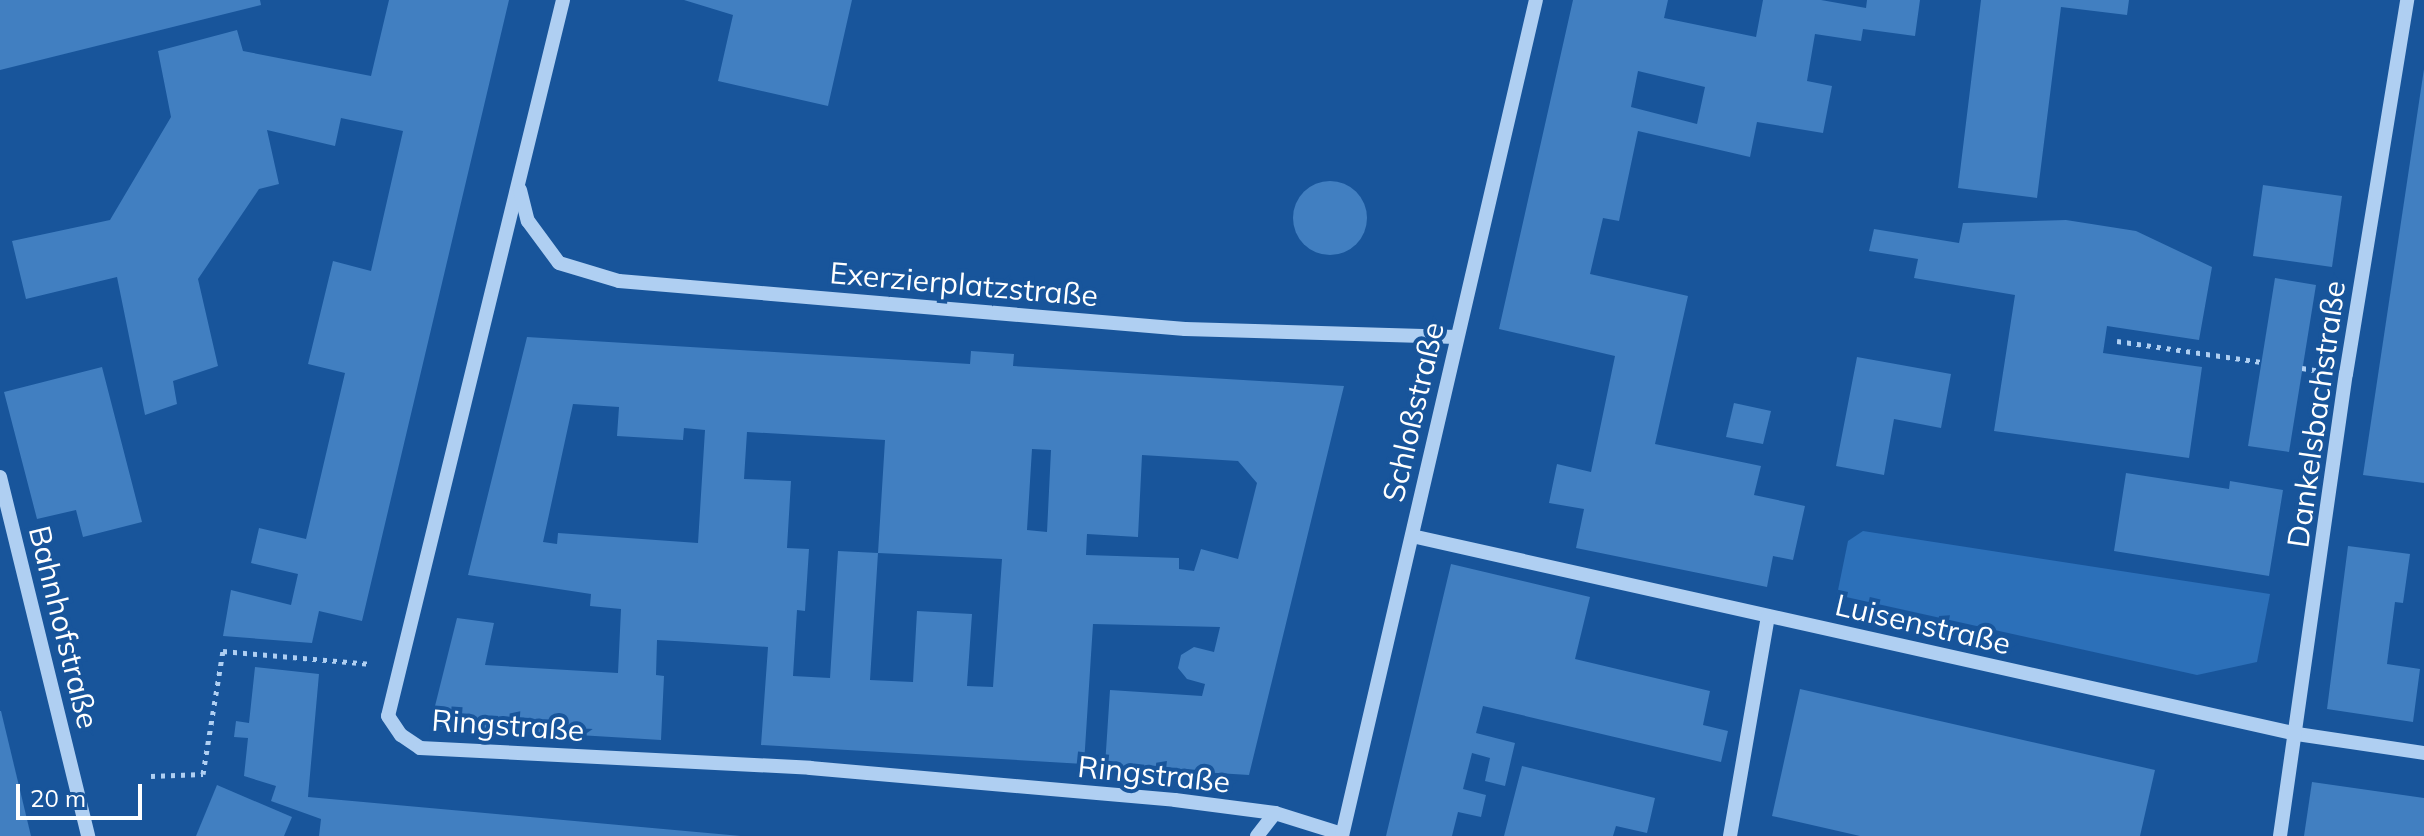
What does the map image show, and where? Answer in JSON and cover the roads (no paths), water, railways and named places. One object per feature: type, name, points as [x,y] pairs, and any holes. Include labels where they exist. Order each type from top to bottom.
[{"type":"street","name":"Ringstraße","points":[[563,0],[388,716],[401,735],[420,748],[810,768],[1175,800],[1275,813],[1342,835]]},
{"type":"street","name":"Schloßstraße","points":[[1342,835],[1536,0]]},
{"type":"street","name":"Dankelsbachstraße","points":[[2280,836],[2297,734],[2346,374],[2407,0]]},
{"type":"street","name":"Exerzierplatzstraße","points":[[519,186],[528,221],[559,263],[619,281],[1185,329],[1457,337]]},
{"type":"street","name":"Bahnhofstraße","points":[[0,477],[88,836]]},
{"type":"street","name":"Luisenstraße","points":[[1412,536],[2297,734],[2424,753]]},
{"type":"street","points":[[1730,836],[1768,616]]},
{"type":"street","points":[[1257,836],[1275,813]]}]
